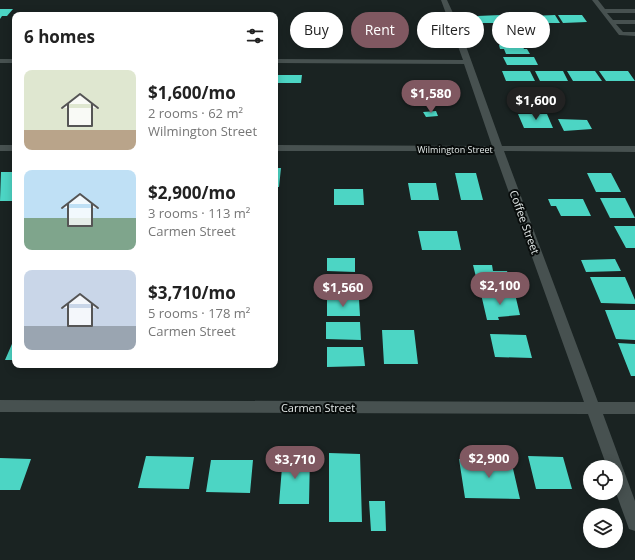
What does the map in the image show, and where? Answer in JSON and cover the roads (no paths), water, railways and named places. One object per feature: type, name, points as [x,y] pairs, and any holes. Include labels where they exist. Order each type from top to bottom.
[{"type":"street","name":"Coffee Street","points":[[444,0],[612,460]]},
{"type":"street","points":[[0,60],[12,61]]},
{"type":"street","points":[[278,61],[467,62]]},
{"type":"street","points":[[0,148],[12,148]]},
{"type":"street","name":"Wilmington Street","points":[[278,148],[635,149]]},
{"type":"street","name":"Carmen Street","points":[[0,406],[635,408]]},
{"type":"street","points":[[623,490],[635,523]]},
{"type":"lane","points":[[595,0],[621,34],[635,34]]},
{"type":"lane","points":[[603,11],[635,11]]},
{"type":"lane","points":[[611,22],[635,22]]}]
